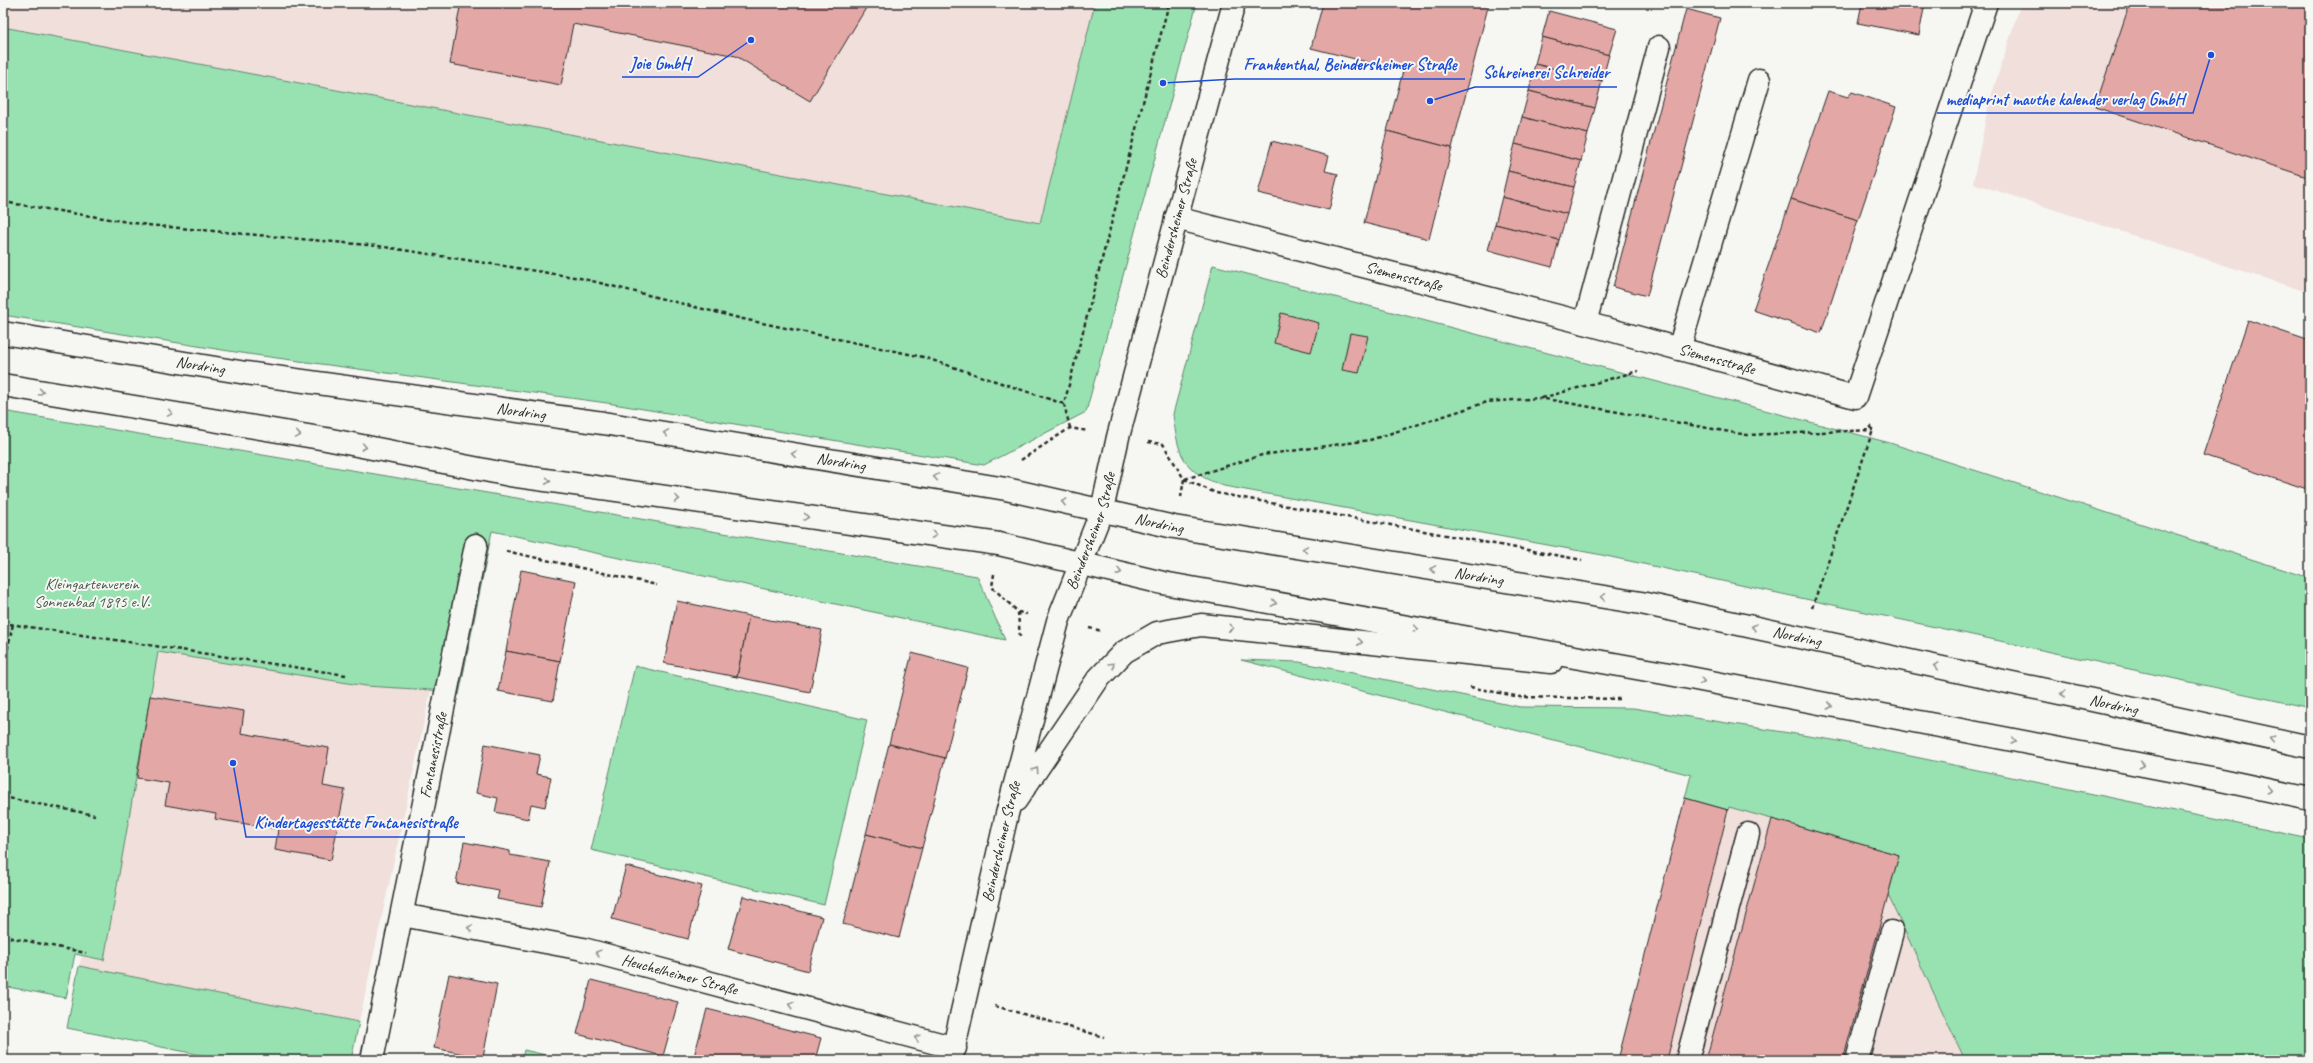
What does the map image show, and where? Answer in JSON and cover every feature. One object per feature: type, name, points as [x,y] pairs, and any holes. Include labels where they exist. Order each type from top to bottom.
[{"type":"main road","name":"Beindersheimer Straße","points":[[953,1054],[1007,814],[1058,621],[1102,510],[1118,437],[1234,3]]},
{"type":"main road","name":"Siemensstraße","points":[[1176,218],[1585,323],[1855,397],[1986,3]]},
{"type":"main road","points":[[1585,323],[1659,47]]},
{"type":"main road","points":[[1679,349],[1759,80]]},
{"type":"main road","name":"Nordring","points":[[3,333],[246,373],[634,428],[1006,489],[1201,532],[1641,603],[2310,747]]},
{"type":"main road","points":[[3,385],[326,439],[510,475],[999,544],[1163,583],[1664,673],[2216,779],[2310,799]]},
{"type":"main road","name":"Fontanesistraße","points":[[372,1060],[476,545]]},
{"type":"main road","points":[[1007,814],[1098,679],[1124,652],[1157,633],[1201,625],[1664,673]]},
{"type":"main road","points":[[1687,1060],[1748,834]]},
{"type":"main road","name":"Heuchelheimer Straße","points":[[402,915],[583,949],[953,1054]]},
{"type":"main road","points":[[1858,1060],[1892,932]]},
{"type":"path","points":[[1070,428],[1064,404],[1169,3]]},
{"type":"path","points":[[3,202],[147,225],[378,246],[580,278],[743,319],[923,357],[1064,404]]},
{"type":"path","points":[[1184,480],[1262,455],[1370,440],[1487,402],[1540,398],[1638,371],[1646,340]]},
{"type":"path","points":[[1540,398],[1747,435],[1873,430],[1812,609]]},
{"type":"path","points":[[476,545],[658,585]]},
{"type":"path","points":[[1018,612],[1109,633]]},
{"type":"path","points":[[3,623],[346,675]]},
{"type":"path","points":[[3,670],[13,624]]},
{"type":"path","points":[[1468,686],[1520,698],[1626,699]]},
{"type":"path","points":[[3,797],[95,815]]},
{"type":"path","points":[[3,936],[86,953]]},
{"type":"path","points":[[966,998],[1104,1037]]},
{"type":"shaded area","points":[[3,3],[1095,3],[1041,223],[3,27]]},
{"type":"shaded area","points":[[2021,3],[2310,3],[2310,293],[1973,183],[1989,103]]},
{"type":"shaded area","points":[[157,652],[366,686],[431,690],[359,1022],[79,966],[82,956],[104,959]]},
{"type":"shaded area","points":[[1685,798],[1728,809],[1729,807],[1899,855],[1888,895],[1965,1060],[1619,1060]]},
{"type":"green space","points":[[1095,3],[1197,3],[1086,412],[984,465],[607,403],[248,354],[3,315],[3,27],[1040,223]]},
{"type":"green space","points":[[1213,265],[1890,443],[2310,578],[2310,708],[1597,554],[1224,486],[1210,481],[1199,475],[1185,460],[1177,441],[1173,414]]},
{"type":"green space","name":"Kleingartenverein Sonnenbad 1895 e.V.","points":[[3,411],[977,576],[1005,640],[492,531],[459,695],[431,690],[366,686],[158,652],[104,960],[75,954],[66,998],[3,986]]},
{"type":"green space","points":[[1241,660],[1299,662],[1520,707],[1633,708],[1833,740],[2310,839],[2310,1060],[1965,1060],[1888,895],[1899,855],[1729,807],[1728,810],[1685,798],[1691,775]]},
{"type":"green space","points":[[635,666],[867,720],[824,905],[591,850]]},
{"type":"green space","points":[[79,966],[359,1022],[351,1060],[226,1060],[67,1028]]},
{"type":"green space","points":[[524,1050],[567,1060],[522,1060]]},
{"type":"building","points":[[440,3],[869,3],[810,101],[736,56],[573,24],[561,85],[450,64],[460,7]]},
{"type":"building","points":[[1323,3],[1489,3],[1452,148],[1387,131],[1403,71],[1311,48]]},
{"type":"building","points":[[1862,3],[1925,3],[1919,35],[1858,23]]},
{"type":"building","points":[[2130,3],[2310,3],[2310,178],[2095,107]]},
{"type":"building","points":[[1686,9],[1720,18],[1647,296],[1613,287]]},
{"type":"building","points":[[1549,11],[1617,29],[1609,55],[1542,37]]},
{"type":"building","points":[[1542,37],[1609,55],[1602,81],[1535,64]]},
{"type":"building","points":[[1535,64],[1602,81],[1595,108],[1529,91]]},
{"type":"building","points":[[1529,91],[1595,108],[1588,134],[1522,117]]},
{"type":"building","points":[[1828,91],[1848,97],[1852,92],[1896,107],[1858,220],[1791,199]]},
{"type":"building","points":[[1522,117],[1588,134],[1581,161],[1515,144]]},
{"type":"building","points":[[1387,131],[1452,148],[1429,239],[1364,223]]},
{"type":"building","points":[[1272,141],[1329,156],[1325,171],[1338,174],[1329,210],[1258,193]]},
{"type":"building","points":[[1515,144],[1581,161],[1574,187],[1508,171]]},
{"type":"building","points":[[1508,171],[1574,187],[1567,214],[1502,197]]},
{"type":"building","points":[[1502,197],[1567,214],[1559,240],[1495,224]]},
{"type":"building","points":[[1791,199],[1858,220],[1821,333],[1753,310]]},
{"type":"building","points":[[1495,224],[1559,240],[1552,267],[1488,250]]},
{"type":"building","points":[[1281,313],[1319,323],[1311,352],[1274,343]]},
{"type":"building","points":[[2248,320],[2310,341],[2310,490],[2203,455]]},
{"type":"building","points":[[1350,333],[1368,336],[1359,373],[1342,370]]},
{"type":"building","points":[[521,570],[576,581],[560,661],[506,651]]},
{"type":"building","points":[[677,601],[749,616],[737,677],[664,663]]},
{"type":"building","points":[[749,616],[822,630],[810,692],[737,677]]},
{"type":"building","points":[[506,651],[560,661],[553,701],[498,691]]},
{"type":"building","points":[[912,653],[968,668],[945,758],[889,744]]},
{"type":"building","points":[[150,696],[244,711],[241,733],[329,748],[323,786],[345,790],[331,860],[275,850],[278,829],[215,819],[216,814],[165,805],[169,783],[137,778]]},
{"type":"building","points":[[485,744],[540,755],[536,774],[551,777],[545,807],[531,804],[528,819],[495,812],[498,798],[476,793]]},
{"type":"building","points":[[889,744],[945,758],[922,848],[866,834]]},
{"type":"building","points":[[1685,798],[1728,810],[1667,1060],[1618,1060]]},
{"type":"building","points":[[1772,819],[1899,855],[1843,1060],[1706,1060]]},
{"type":"building","points":[[866,834],[922,848],[899,938],[843,924]]},
{"type":"building","points":[[464,842],[510,851],[510,855],[550,862],[541,907],[497,899],[499,891],[456,883]]},
{"type":"building","points":[[626,866],[702,886],[688,939],[612,919]]},
{"type":"building","points":[[743,896],[822,917],[808,971],[728,949]]},
{"type":"building","points":[[449,974],[497,984],[483,1058],[434,1048]]},
{"type":"building","points":[[591,980],[678,1002],[663,1056],[577,1034]]},
{"type":"building","points":[[707,1009],[821,1038],[815,1060],[693,1060]]},
{"type":"place","name":"Joie GmbH","points":[[751,40]]},
{"type":"place","name":"mediaprint mauthe kalender verlag GmbH","points":[[2211,55]]},
{"type":"place","name":"Frankenthal, Beindersheimer Straße","points":[[1163,83]]},
{"type":"place","name":"Schreinerei Schreider","points":[[1430,101]]},
{"type":"place","name":"Kindertagesstätte Fontanesistraße","points":[[233,763]]}]
